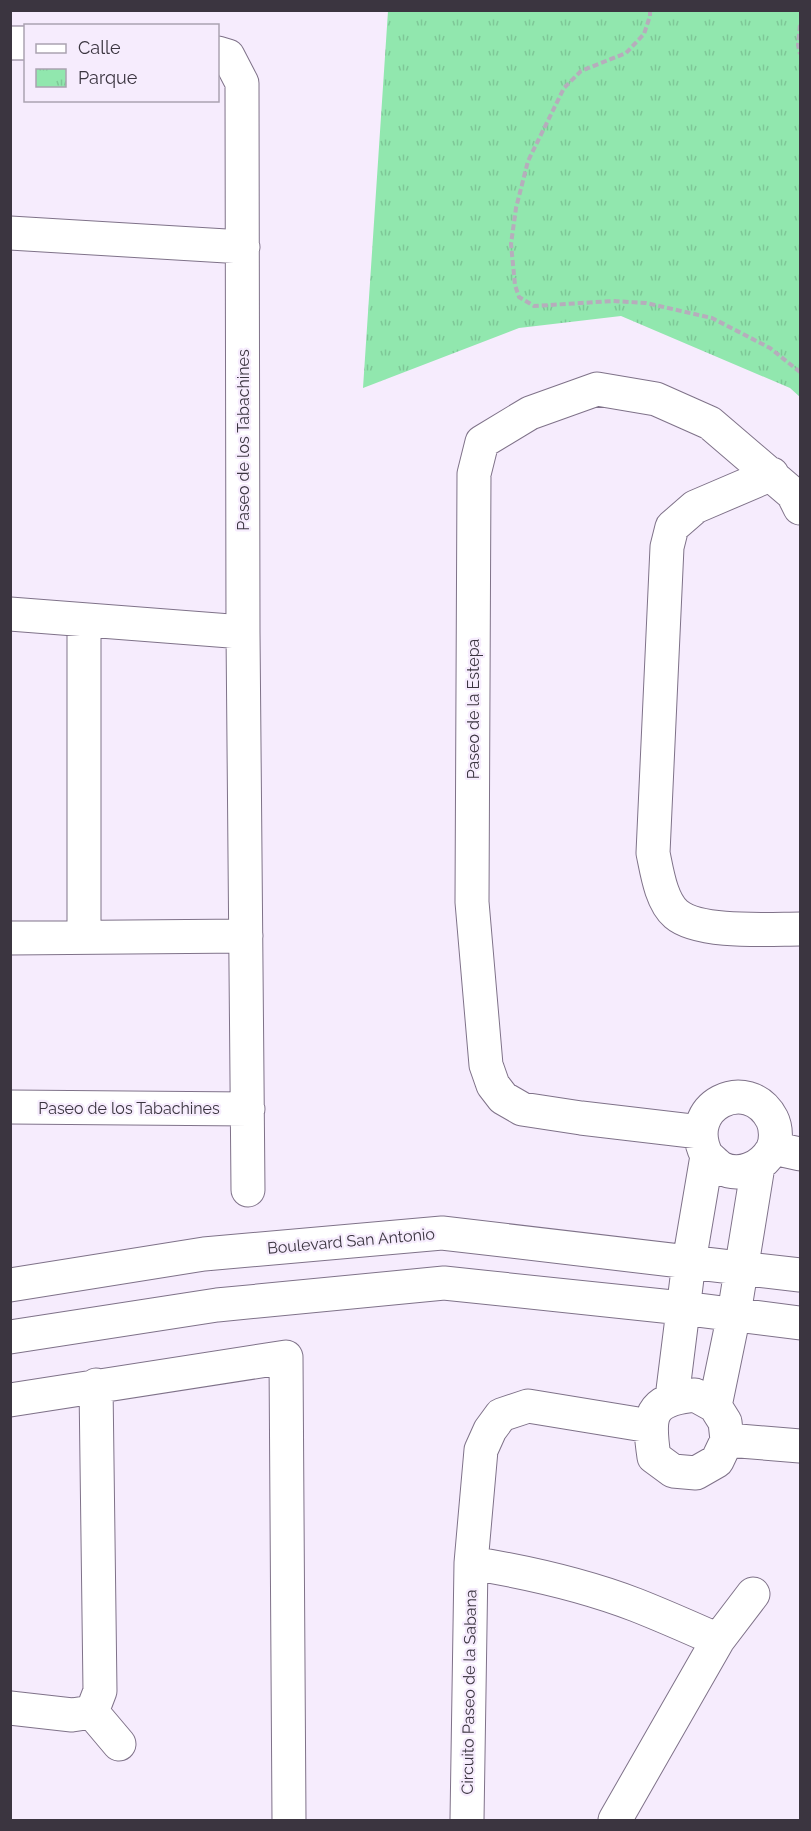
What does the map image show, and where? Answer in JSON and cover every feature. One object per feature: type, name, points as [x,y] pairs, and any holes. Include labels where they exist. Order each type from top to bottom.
[{"type":"street","name":"Paseo de los Tabachines","points":[[219,53],[228,56],[242,83],[243,632],[248,1190]]},
{"type":"street","points":[[10,232],[243,247]]},
{"type":"street","name":"Paseo de la Estepa","points":[[777,1156],[740,1172],[721,1168],[703,1144],[522,1109],[503,1098],[493,1085],[486,1065],[472,902],[474,474],[482,442],[530,413],[597,389],[656,399],[710,423],[772,474],[793,494],[801,508]]},
{"type":"street","points":[[772,474],[695,507],[672,526],[667,547],[653,853],[662,892],[675,914],[696,925],[727,928],[801,929]]},
{"type":"street","points":[[10,614],[243,632]]},
{"type":"street","points":[[84,620],[84,937]]},
{"type":"street","points":[[10,938],[246,936]]},
{"type":"street","points":[[672,1398],[707,1111],[724,1098],[746,1097],[766,1107],[776,1127],[777,1156],[742,1268],[715,1406]]},
{"type":"street","name":"Paseo de los Tabachines","points":[[10,1107],[248,1109]]},
{"type":"street","name":"Boulevard San Antonio","points":[[10,1285],[204,1254],[442,1233],[801,1275]]},
{"type":"street","points":[[10,1337],[217,1305],[444,1283],[801,1323]]},
{"type":"street","points":[[10,1400],[286,1357],[289,1821]]},
{"type":"street","points":[[92,1712],[100,1691],[96,1385]]},
{"type":"street","points":[[695,1395],[715,1406],[725,1422],[727,1440],[717,1461],[696,1473],[673,1471],[654,1457],[650,1426],[654,1412],[672,1398],[695,1395]]},
{"type":"street","name":"Circuito Paseo de la Sabana","points":[[466,1821],[471,1563],[481,1450],[501,1415],[528,1406],[650,1426]]},
{"type":"street","points":[[727,1440],[801,1446]]},
{"type":"street","name":"Circuito Paseo de la Sabana","points":[[471,1563],[586,1589],[635,1605],[718,1640]]},
{"type":"street","points":[[615,1821],[718,1640],[753,1594]]},
{"type":"street","points":[[10,1708],[72,1715],[92,1712]]},
{"type":"street","points":[[92,1712],[119,1744]]},
{"type":"path","points":[[650,10],[644,34],[627,53],[581,71],[564,88],[528,161],[516,208],[511,244],[515,285],[519,297],[534,306],[613,301],[646,303],[712,318],[770,348],[801,372]]},
{"type":"path","points":[[801,26],[798,45],[801,54]]},
{"type":"green space","points":[[388,11],[800,11],[800,397],[790,388],[621,316],[519,328],[363,388]]}]
